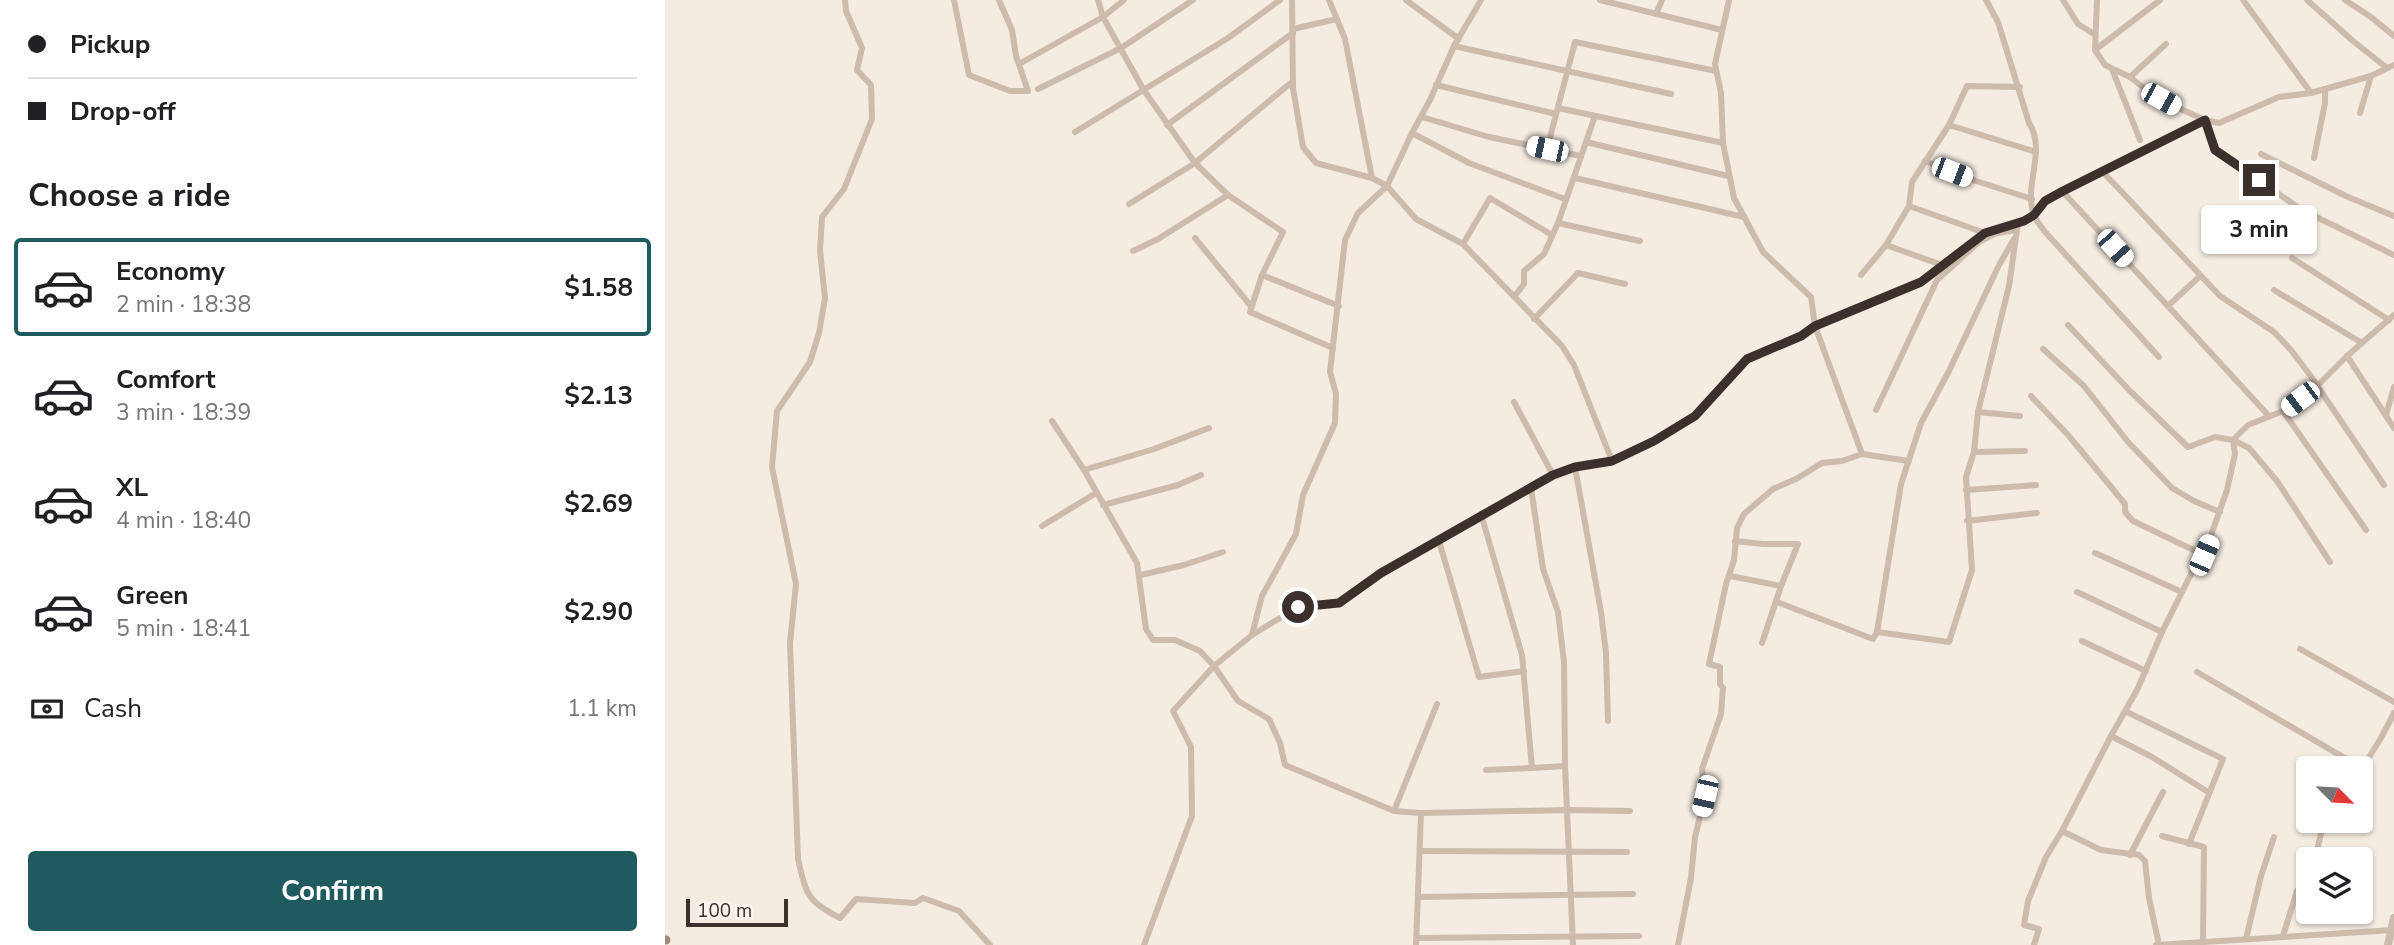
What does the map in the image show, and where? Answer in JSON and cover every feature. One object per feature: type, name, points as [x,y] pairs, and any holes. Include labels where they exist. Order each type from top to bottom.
[{"type":"street","points":[[845,0],[846,11],[862,48],[857,70],[871,85],[872,119],[844,189],[822,217],[820,251],[825,298],[819,333],[810,362],[777,411],[772,467],[796,584],[790,643],[798,859],[807,894],[824,910],[840,918],[856,899],[915,903],[923,898],[959,911],[991,945]]},
{"type":"street","points":[[954,0],[969,75],[1010,91],[1028,91],[1011,30],[999,0]]},
{"type":"street","points":[[1098,0],[1103,17],[1143,89],[1195,163],[1228,195],[1283,232],[1262,275],[1250,305],[1250,312],[1333,348]]},
{"type":"street","points":[[1019,64],[1103,17],[1124,0]]},
{"type":"street","points":[[1038,89],[1121,48],[1193,0]]},
{"type":"street","points":[[1075,132],[1228,38],[1280,0]]},
{"type":"street","points":[[1291,0],[1293,81],[1303,147],[1316,163],[1371,178],[1387,186],[1416,219],[1463,244],[1562,346],[1574,365],[1612,461]]},
{"type":"street","points":[[1329,0],[1345,39],[1371,178]]},
{"type":"street","points":[[1406,0],[1459,39]]},
{"type":"street","points":[[1252,635],[1262,596],[1296,534],[1303,495],[1335,423],[1336,394],[1330,372],[1345,240],[1358,213],[1387,186],[1454,46],[1481,0]]},
{"type":"street","points":[[1600,0],[1722,30]]},
{"type":"street","points":[[1656,14],[1662,0]]},
{"type":"street","points":[[1729,0],[1716,71],[1721,93],[1723,143],[1734,198],[1763,252],[1811,297],[1815,326],[1862,454]]},
{"type":"street","points":[[1986,0],[1998,22],[2029,123],[2034,131],[2034,215],[2046,233],[2159,357]]},
{"type":"street","points":[[2063,0],[2078,24],[2094,34]]},
{"type":"street","points":[[2097,0],[2095,50],[2105,65],[2130,77],[2149,92],[2205,120],[2219,123],[2279,97],[2311,93],[2371,76],[2390,67],[2353,41],[2307,0]]},
{"type":"street","points":[[2095,50],[2160,0]]},
{"type":"street","points":[[2243,0],[2311,93]]},
{"type":"street","points":[[2345,0],[2379,22],[2394,36]]},
{"type":"street","points":[[1167,125],[1293,31],[1337,19]]},
{"type":"street","points":[[1547,149],[1566,72],[1574,44],[1577,42],[1716,71]]},
{"type":"street","points":[[2130,77],[2166,44]]},
{"type":"street","points":[[1454,46],[1671,94]]},
{"type":"street","points":[[2112,69],[2140,140]]},
{"type":"street","points":[[2360,113],[2371,76]]},
{"type":"street","points":[[1129,204],[1195,163],[1293,81]]},
{"type":"street","points":[[1436,85],[1723,143]]},
{"type":"street","points":[[1861,275],[1886,245],[1909,206],[1912,182],[1948,125],[1966,86],[2019,87]]},
{"type":"street","points":[[2314,158],[2325,103],[2325,89]]},
{"type":"street","points":[[1514,297],[1524,284],[1524,271],[1544,254],[1558,223],[1595,116]]},
{"type":"street","points":[[1422,117],[1489,138],[1581,156]]},
{"type":"street","points":[[1876,410],[1937,280],[1979,242],[1994,233],[2017,227],[2034,215],[2045,201],[2063,191],[2205,120]]},
{"type":"street","points":[[2205,120],[2215,150],[2302,210],[2394,255]]},
{"type":"street","points":[[1948,125],[2036,152]]},
{"type":"street","points":[[1412,133],[1469,163],[1565,199]]},
{"type":"street","points":[[1586,142],[1728,176]]},
{"type":"street","points":[[2261,154],[2348,197],[2394,216]]},
{"type":"street","points":[[1925,162],[2032,199]]},
{"type":"street","points":[[2102,171],[2220,296],[2274,332],[2291,350],[2384,485]]},
{"type":"street","points":[[1575,178],[1744,217]]},
{"type":"street","points":[[2063,191],[2268,415]]},
{"type":"street","points":[[1133,251],[1158,239],[1228,195]]},
{"type":"street","points":[[1463,244],[1490,198],[1552,234]]},
{"type":"street","points":[[1909,206],[1985,233]]},
{"type":"street","points":[[1558,223],[1640,240]]},
{"type":"street","points":[[1144,945],[1192,816],[1191,747],[1173,710],[1214,666],[1252,635],[1298,607],[1339,603],[1381,573],[1553,475],[1575,467],[1612,461],[1654,441],[1695,416],[1747,359],[1801,336],[1815,326],[1921,282],[1985,233],[2017,227]]},
{"type":"street","points":[[1877,632],[1949,642],[1972,570],[1966,478],[1974,452],[1978,412],[2009,286],[2017,227]]},
{"type":"street","points":[[1195,238],[1250,305]]},
{"type":"street","points":[[1777,602],[1873,639],[1877,632],[1901,484],[1921,423],[2014,239]]},
{"type":"street","points":[[1886,245],[1942,265]]},
{"type":"street","points":[[2034,945],[2039,929],[2024,925],[2028,901],[2046,857],[2146,671],[2182,592],[2204,555],[2228,491],[2235,454],[2234,440],[2248,425],[2283,411],[2317,386],[2392,317],[2292,258]]},
{"type":"street","points":[[1534,319],[1578,273],[1625,284]]},
{"type":"street","points":[[1262,275],[1339,306]]},
{"type":"street","points":[[1929,275],[1937,280]]},
{"type":"street","points":[[2168,306],[2200,276]]},
{"type":"street","points":[[2274,290],[2362,343]]},
{"type":"street","points":[[2068,325],[2188,447],[2215,438],[2234,440],[2249,448],[2277,481],[2330,562]]},
{"type":"street","points":[[2043,349],[2084,386],[2128,442],[2172,488],[2220,512]]},
{"type":"street","points":[[2347,356],[2394,428]]},
{"type":"street","points":[[2386,415],[2394,387]]},
{"type":"street","points":[[2031,396],[2069,436],[2125,503],[2125,512],[2133,521],[2204,555]]},
{"type":"street","points":[[1514,402],[1553,475]]},
{"type":"street","points":[[2283,411],[2366,530]]},
{"type":"street","points":[[1978,412],[2020,416]]},
{"type":"street","points":[[1052,421],[1084,470],[1137,563],[1141,575],[1140,593],[1146,629],[1153,640],[1175,640],[1200,651],[1238,701],[1269,719],[1280,743],[1285,765],[1394,811],[1630,811]]},
{"type":"street","points":[[1084,470],[1154,449],[1209,428]]},
{"type":"street","points":[[1974,452],[2025,451]]},
{"type":"street","points":[[1678,945],[1691,878],[1695,837],[1705,796],[1702,769],[1721,714],[1723,688],[1720,684],[1720,667],[1709,664],[1734,559],[1737,528],[1744,514],[1773,489],[1795,480],[1822,463],[1842,461],[1862,454],[1909,461]]},
{"type":"street","points":[[1575,467],[1601,612],[1606,653],[1608,721]]},
{"type":"street","points":[[1103,505],[1178,485],[1201,475]]},
{"type":"street","points":[[1966,491],[2036,485]]},
{"type":"street","points":[[1531,488],[1543,569],[1558,612],[1564,662],[1565,766],[1573,945]]},
{"type":"street","points":[[1042,526],[1095,493]]},
{"type":"street","points":[[1967,521],[2037,513]]},
{"type":"street","points":[[1481,514],[1523,655],[1532,768]]},
{"type":"street","points":[[1439,541],[1479,677],[1524,671]]},
{"type":"street","points":[[1735,541],[1798,544],[1762,643]]},
{"type":"street","points":[[1141,575],[1223,552]]},
{"type":"street","points":[[2095,553],[2182,592]]},
{"type":"street","points":[[1730,576],[1781,586]]},
{"type":"street","points":[[2077,592],[2162,632]]},
{"type":"street","points":[[2082,641],[2146,671]]},
{"type":"street","points":[[2300,649],[2394,702]]},
{"type":"street","points":[[2197,672],[2339,756]]},
{"type":"street","points":[[1394,811],[1437,704]]},
{"type":"street","points":[[2125,711],[2223,759],[2189,844]]},
{"type":"street","points":[[2369,756],[2394,713]]},
{"type":"street","points":[[2111,736],[2153,757],[2209,792]]},
{"type":"street","points":[[1486,770],[1565,766]]},
{"type":"street","points":[[2130,855],[2163,792]]},
{"type":"street","points":[[1421,813],[1417,941],[1639,936]]},
{"type":"street","points":[[2062,831],[2101,850],[2139,855],[2145,861],[2158,945],[2393,930]]},
{"type":"street","points":[[2162,836],[2204,847],[2203,943]]},
{"type":"street","points":[[2246,939],[2261,876],[2274,837]]},
{"type":"street","points":[[1420,851],[1627,852]]},
{"type":"street","points":[[1418,897],[1633,894]]},
{"type":"street","points":[[2283,936],[2296,894]]},
{"type":"street","points":[[2388,945],[2394,918]]},
{"type":"street","points":[[2297,945],[2298,936]]},
{"type":"street","points":[[1534,937],[1534,945]]},
{"type":"route","points":[[1298,607],[1339,603],[1381,573],[1553,475],[1575,467],[1612,461],[1654,441],[1695,416],[1747,359],[1801,336],[1815,326],[1921,282],[1985,233],[2024,221],[2034,215],[2045,201],[2205,120],[2215,150],[2259,180]]}]
